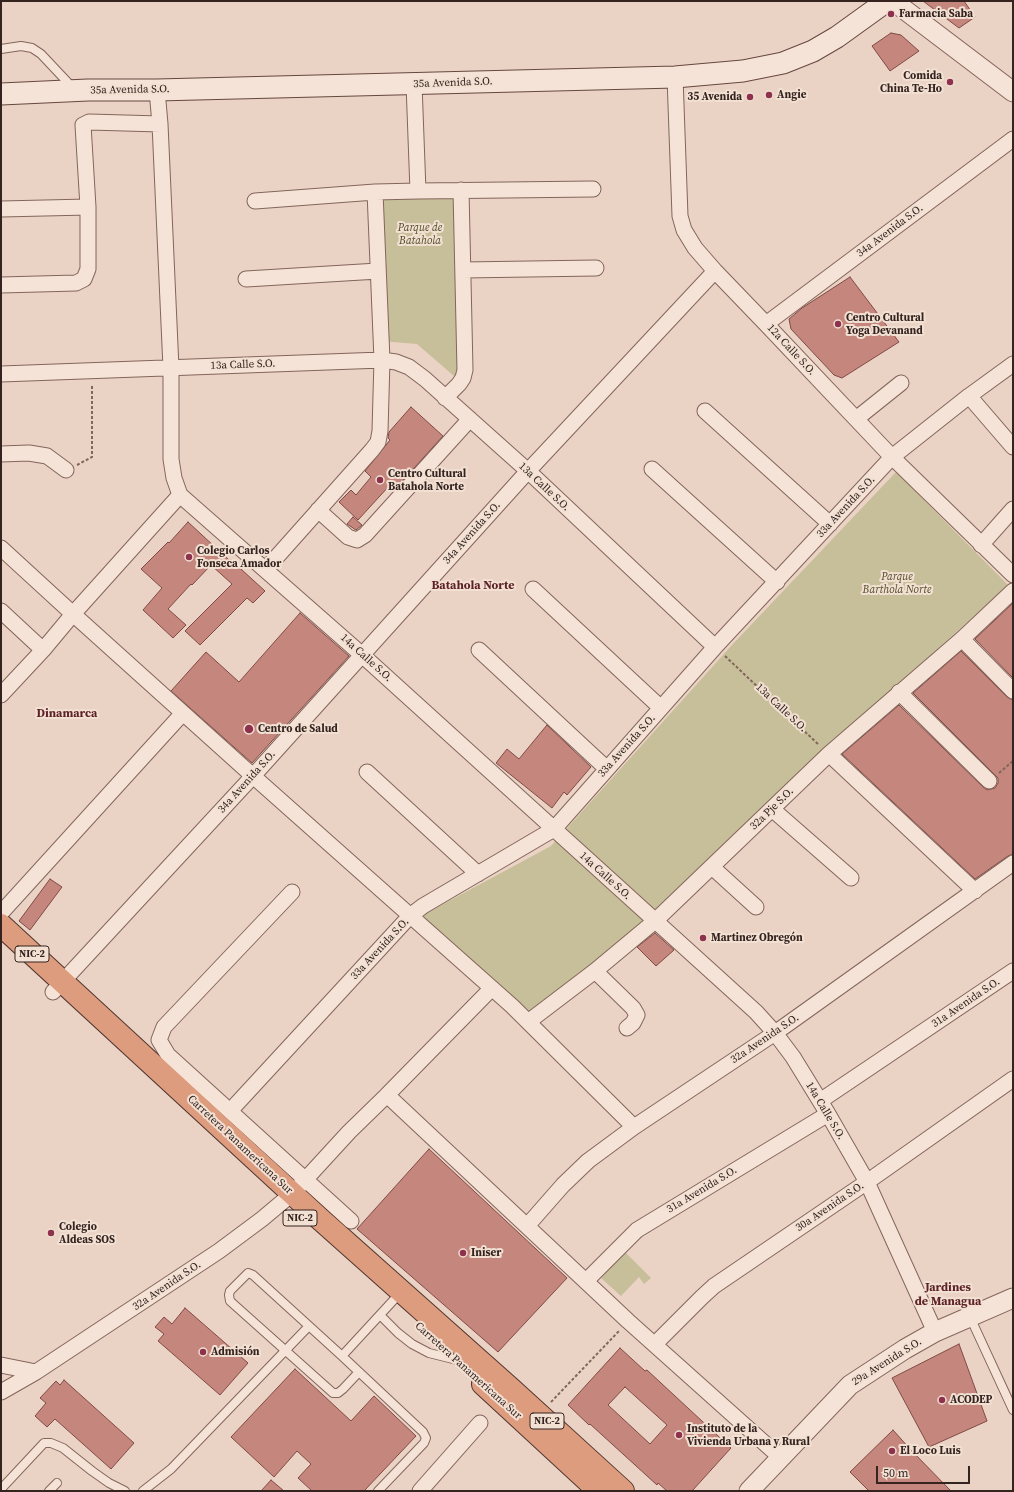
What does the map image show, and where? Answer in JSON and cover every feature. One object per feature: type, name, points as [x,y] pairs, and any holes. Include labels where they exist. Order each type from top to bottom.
[{"type":"highway","name":"Carretera Panamericana Sur","points":[[1,925],[58,987]]},
{"type":"highway","name":"Carretera Panamericana Sur","points":[[1,943],[58,987],[293,1192],[391,1303],[457,1360],[599,1491]]},
{"type":"highway","name":"Carretera Panamericana Sur","points":[[391,1303],[540,1415],[623,1491]]},
{"type":"main road","name":"35a Avenida S.O.","points":[[1,94],[76,90],[157,90],[675,77],[743,71],[791,61],[813,51],[837,37],[887,1]]},
{"type":"street","points":[[893,1],[1013,92]]},
{"type":"street","name":"12a Calle S.O.","points":[[675,77],[680,216],[684,230],[696,248],[715,271],[892,457],[1013,575]]},
{"type":"street","points":[[414,84],[418,191]]},
{"type":"street","points":[[1,695],[43,650],[73,614],[180,495],[174,478],[171,459],[171,368],[160,124],[157,90]]},
{"type":"street","points":[[1,285],[76,283],[84,279],[88,269],[88,207],[83,131],[84,125],[89,122],[160,124]]},
{"type":"street","name":"34a Avenida S.O.","points":[[766,324],[1013,139]]},
{"type":"street","points":[[255,201],[375,192],[593,189]]},
{"type":"street","points":[[446,398],[459,384],[463,378],[465,370],[461,190]]},
{"type":"street","points":[[266,569],[378,442],[380,431],[382,360],[375,192]]},
{"type":"street","points":[[1,209],[88,207]]},
{"type":"street","points":[[463,270],[596,268]]},
{"type":"street","points":[[246,279],[378,271]]},
{"type":"street","name":"34a Avenida S.O.","points":[[58,987],[252,776],[528,471],[715,271]]},
{"type":"street","name":"13a Calle S.O.","points":[[1,374],[382,360],[396,362],[409,367],[470,419],[528,471],[715,647]]},
{"type":"street","name":"33a Avenida S.O.","points":[[230,1111],[410,916],[423,906],[554,829],[715,647],[892,457],[969,396],[1013,364]]},
{"type":"street","points":[[856,419],[901,383]]},
{"type":"street","points":[[969,396],[1013,447]]},
{"type":"street","points":[[705,411],[830,524]]},
{"type":"street","points":[[318,510],[348,537],[357,540],[365,535],[470,419]]},
{"type":"street","points":[[1,454],[29,453],[47,456],[66,470]]},
{"type":"street","points":[[652,470],[777,582]]},
{"type":"street","name":"14a Calle S.O.","points":[[180,495],[361,654],[756,1012],[775,1032],[793,1057],[828,1114],[867,1182],[935,1332]]},
{"type":"street","points":[[981,545],[1013,509]]},
{"type":"street","points":[[1,548],[252,776],[492,988],[634,1127]]},
{"type":"street","points":[[533,589],[661,708]]},
{"type":"street","name":"32a Pje S.O.","points":[[528,1022],[595,971],[655,922],[829,754],[962,639],[1013,591]]},
{"type":"street","points":[[1,611],[43,650]]},
{"type":"street","points":[[962,639],[1013,691]]},
{"type":"street","points":[[479,650],[607,769]]},
{"type":"street","points":[[899,692],[990,781]]},
{"type":"street","points":[[1,913],[183,713]]},
{"type":"street","points":[[829,754],[975,890]]},
{"type":"street","points":[[367,772],[478,874]]},
{"type":"street","points":[[772,809],[851,878]]},
{"type":"street","name":"32a Avenida S.O.","points":[[527,1226],[563,1185],[588,1161],[634,1127],[775,1032],[1013,864]]},
{"type":"street","points":[[712,867],[756,907]]},
{"type":"street","points":[[292,892],[164,1027],[159,1040],[168,1055],[230,1111],[293,1192],[351,1221]]},
{"type":"street","points":[[595,971],[633,1008],[637,1016],[627,1028]]},
{"type":"street","name":"31a Avenida S.O.","points":[[820,1101],[1013,971]]},
{"type":"street","name":"32a Avenida S.O.","points":[[1,1392],[36,1372],[218,1251],[262,1219],[293,1192],[348,1132],[387,1096],[492,988]]},
{"type":"street","name":"30a Avenida S.O.","points":[[655,1344],[714,1286],[867,1182],[1013,1079]]},
{"type":"street","points":[[387,1096],[628,1321],[780,1457]]},
{"type":"street","name":"31a Avenida S.O.","points":[[586,1281],[637,1230],[828,1114]]},
{"type":"street","name":"29a Avenida S.O.","points":[[749,1491],[850,1385],[905,1349],[935,1332],[1013,1298]]},
{"type":"street","points":[[1,1365],[36,1372]]},
{"type":"street","points":[[428,1488],[480,1424]]},
{"type":"lane","points":[[1,49],[21,46],[32,48],[41,54],[76,90]]},
{"type":"lane","points":[[359,1372],[343,1389],[338,1393],[333,1393],[230,1301],[230,1291],[248,1273],[253,1275],[342,1356],[423,1432],[426,1438],[424,1443],[378,1491]]},
{"type":"lane","points":[[342,1356],[391,1303]]},
{"type":"lane","points":[[970,1317],[1013,1410]]},
{"type":"lane","points":[[143,1491],[171,1469],[309,1326]]},
{"type":"lane","points":[[1,1489],[44,1443],[51,1443],[63,1448],[92,1472],[125,1491]]},
{"type":"lane","points":[[50,1491],[57,1483]]},
{"type":"path","points":[[66,470],[92,457],[92,371]]},
{"type":"path","name":"13a Calle S.O.","points":[[715,647],[829,754]]},
{"type":"path","points":[[990,781],[1013,761]]},
{"type":"path","points":[[540,1415],[628,1321]]},
{"type":"green space","name":"Parque de Batahola","points":[[461,190],[465,370],[454,376],[417,344],[381,341],[375,192]]},
{"type":"green space","name":"Parque Barthola Norte","points":[[896,472],[1008,585],[907,677],[830,742],[630,936],[531,1013],[431,927],[423,915],[551,846],[732,645]]},
{"type":"green space","points":[[625,1252],[651,1278],[644,1284],[639,1277],[621,1296],[601,1278]]},
{"type":"building","points":[[923,1],[964,1],[975,17],[959,28]]},
{"type":"building","points":[[891,33],[901,35],[919,51],[890,71],[872,46]]},
{"type":"building","name":"Centro Cultural Yoga Devanand","points":[[850,277],[899,342],[842,378],[834,375],[791,329],[789,319],[802,308]]},
{"type":"building","points":[[411,407],[443,436],[395,489],[390,485],[358,520],[339,502],[351,490],[356,495],[371,477],[365,471],[390,440],[388,438],[389,432]]},
{"type":"building","points":[[353,517],[362,525],[356,530],[347,524]]},
{"type":"building","points":[[188,522],[265,591],[253,603],[247,598],[200,645],[185,631],[232,584],[211,565],[168,609],[186,625],[173,638],[143,610],[162,588],[141,569],[168,542],[169,543]]},
{"type":"building","points":[[1013,603],[1013,678],[975,639]]},
{"type":"building","name":"Centro de Salud","points":[[300,613],[349,656],[252,763],[171,691],[206,652],[239,682]]},
{"type":"building","points":[[961,651],[1007,697],[1013,700],[1013,854],[975,879],[842,754],[899,705],[983,787],[987,790],[995,788],[998,783],[998,778],[913,693]]},
{"type":"building","points":[[547,725],[591,767],[567,795],[564,792],[552,808],[496,763],[507,749],[519,759]]},
{"type":"building","points":[[50,879],[62,887],[30,930],[19,921]]},
{"type":"building","points":[[655,933],[674,950],[656,966],[637,947]]},
{"type":"building","name":"Iniser","points":[[429,1149],[567,1278],[498,1352],[357,1229]]},
{"type":"building","name":"Admisión","points":[[185,1308],[248,1363],[220,1395],[158,1341],[164,1334],[155,1327],[164,1317],[172,1324]]},
{"type":"building","name":"ACODEP","points":[[959,1344],[987,1421],[929,1447],[892,1378]]},
{"type":"building","points":[[620,1348],[645,1371],[647,1370],[731,1448],[692,1491],[667,1491],[658,1483],[657,1485],[568,1405]],"holes":[[[625,1387],[667,1425],[650,1444],[608,1405]]]},
{"type":"building","points":[[295,1369],[351,1421],[374,1396],[416,1436],[364,1491],[312,1491],[298,1478],[311,1464],[297,1451],[274,1477],[231,1437]]},
{"type":"building","points":[[64,1380],[134,1443],[111,1469],[55,1419],[47,1427],[35,1416],[46,1403],[40,1398],[56,1381],[60,1385]]},
{"type":"building","name":"El Loco Luis","points":[[893,1430],[951,1491],[869,1491],[850,1472]]},
{"type":"building","points":[[271,1480],[284,1491],[261,1491]]},
{"type":"place","name":"Farmacia Saba","points":[[891,14]]},
{"type":"place","name":"Comida China Te-Ho","points":[[950,82]]},
{"type":"place","name":"Angie","points":[[769,95]]},
{"type":"place","name":"35 Avenida","points":[[750,97]]},
{"type":"place","name":"Centro Cultural Yoga Devanand","points":[[838,324]]},
{"type":"place","name":"Centro Cultural Batahola Norte","points":[[380,480]]},
{"type":"place","name":"Colegio Carlos Fonseca Amador","points":[[189,557]]},
{"type":"place","name":"Centro de Salud","points":[[249,729]]},
{"type":"place","name":"Martinez Obregón","points":[[703,938]]},
{"type":"place","name":"Colegio Aldeas SOS","points":[[51,1233]]},
{"type":"place","name":"Iniser","points":[[463,1253]]},
{"type":"place","name":"Admisión","points":[[203,1352]]},
{"type":"place","name":"ACODEP","points":[[942,1400]]},
{"type":"place","name":"Instituto de la Vivienda Urbana y Rural","points":[[679,1435]]},
{"type":"place","name":"El Loco Luis","points":[[892,1451]]},
{"type":"district","name":"Batahola Norte","points":[[473,586]]},
{"type":"district","name":"Dinamarca","points":[[67,714]]},
{"type":"district","name":"Jardines de Managua","points":[[948,1295]]}]
